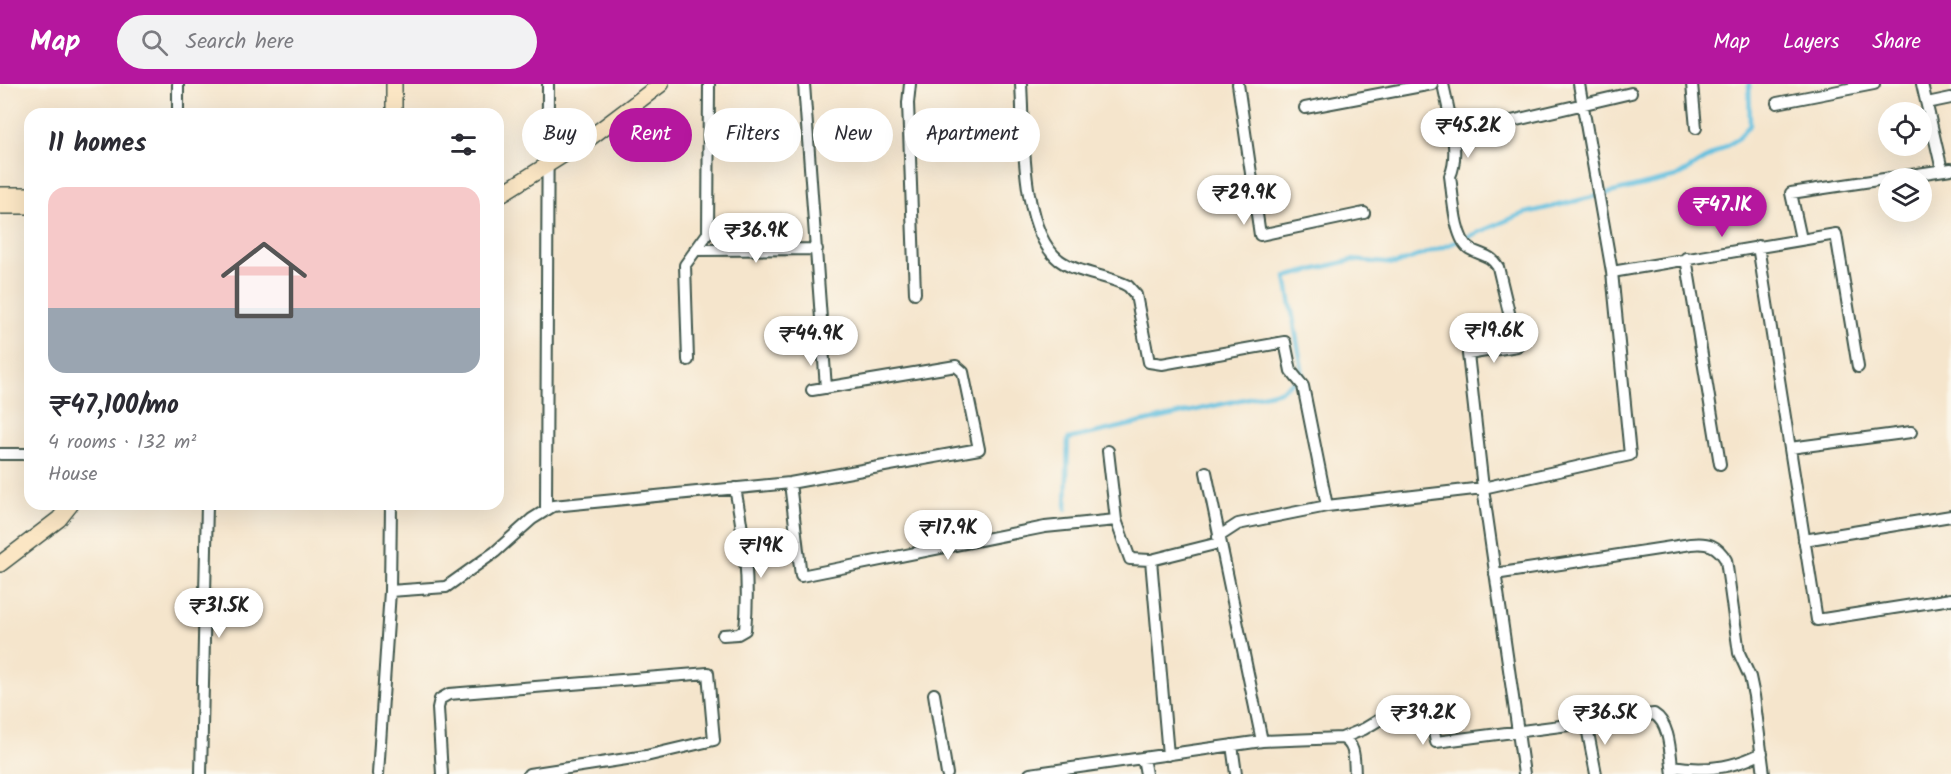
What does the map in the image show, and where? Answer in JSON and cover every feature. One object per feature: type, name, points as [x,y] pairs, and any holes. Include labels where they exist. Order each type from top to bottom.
[{"type":"street","points":[[178,84],[178,108]]},
{"type":"street","points":[[394,84],[394,108]]},
{"type":"street","points":[[546,510],[548,84]]},
{"type":"street","points":[[504,192],[587,140],[662,84]]},
{"type":"street","points":[[688,360],[685,265],[708,233],[709,84]]},
{"type":"street","points":[[804,84],[826,388]]},
{"type":"street","points":[[910,84],[908,104],[915,293]]},
{"type":"street","points":[[1021,84],[1031,203],[1039,231],[1059,260],[1128,286],[1136,295],[1149,362],[1162,364],[1284,342],[1291,371],[1303,386],[1327,506]]},
{"type":"street","points":[[1238,84],[1260,236],[1364,213]]},
{"type":"street","points":[[1305,108],[1432,84]]},
{"type":"street","points":[[1443,84],[1452,135],[1455,167],[1450,176],[1460,238],[1468,247],[1492,257],[1498,267],[1517,346],[1468,354],[1483,488],[1524,774]]},
{"type":"street","points":[[1108,451],[1116,520],[1130,559],[1151,560],[1219,540],[1238,524],[1327,506],[1483,488],[1630,455],[1612,272],[1579,84]]},
{"type":"street","points":[[1692,84],[1696,128]]},
{"type":"street","points":[[1777,103],[1874,84]]},
{"type":"street","points":[[1922,84],[1928,102]]},
{"type":"street","points":[[1452,135],[1631,93]]},
{"type":"street","points":[[1932,102],[1951,98]]},
{"type":"street","points":[[1802,239],[1791,193],[1946,170],[1932,118]]},
{"type":"street","points":[[0,195],[24,195]]},
{"type":"street","points":[[0,206],[24,206]]},
{"type":"street","points":[[1612,272],[1836,234],[1858,367]]},
{"type":"street","points":[[1758,246],[1817,620],[1951,599]]},
{"type":"street","points":[[695,250],[817,249]]},
{"type":"street","points":[[1686,258],[1720,464]]},
{"type":"street","points":[[390,591],[446,587],[553,506],[574,502],[790,483],[979,449],[963,372],[956,366],[812,390]]},
{"type":"street","points":[[1790,448],[1911,432]]},
{"type":"street","points":[[0,454],[24,454]]},
{"type":"street","points":[[1206,472],[1262,741]]},
{"type":"street","points":[[790,483],[801,576],[1045,527],[1116,520]]},
{"type":"street","points":[[723,635],[738,634],[745,630],[748,603],[745,554],[735,488]]},
{"type":"street","points":[[0,564],[59,519],[66,510]]},
{"type":"street","points":[[201,774],[207,510]]},
{"type":"street","points":[[378,774],[390,591],[391,510]]},
{"type":"street","points":[[1804,540],[1951,516]]},
{"type":"street","points":[[1495,574],[1691,544],[1712,544],[1721,551],[1726,560],[1739,653],[1750,677],[1764,774]]},
{"type":"street","points":[[1151,560],[1168,755]]},
{"type":"street","points":[[442,774],[438,708],[440,699],[449,694],[708,673],[714,740],[646,756],[530,774]]},
{"type":"street","points":[[934,694],[947,774]]},
{"type":"street","points":[[1030,774],[1096,770],[1143,758],[1262,741],[1342,738],[1364,729],[1399,708],[1426,711],[1436,742],[1654,714],[1661,718],[1665,725],[1672,770],[1715,769],[1762,753]]},
{"type":"street","points":[[1586,722],[1596,774]]},
{"type":"street","points":[[1342,738],[1348,741],[1353,748],[1355,774]]},
{"type":"street","points":[[1232,745],[1236,774]]},
{"type":"street","points":[[1143,758],[1146,774]]},
{"type":"waterway","points":[[1066,509],[1068,439],[1280,391],[1303,375],[1286,277],[1352,260],[1396,264],[1522,214],[1676,177],[1736,140],[1750,125],[1749,84]]}]
